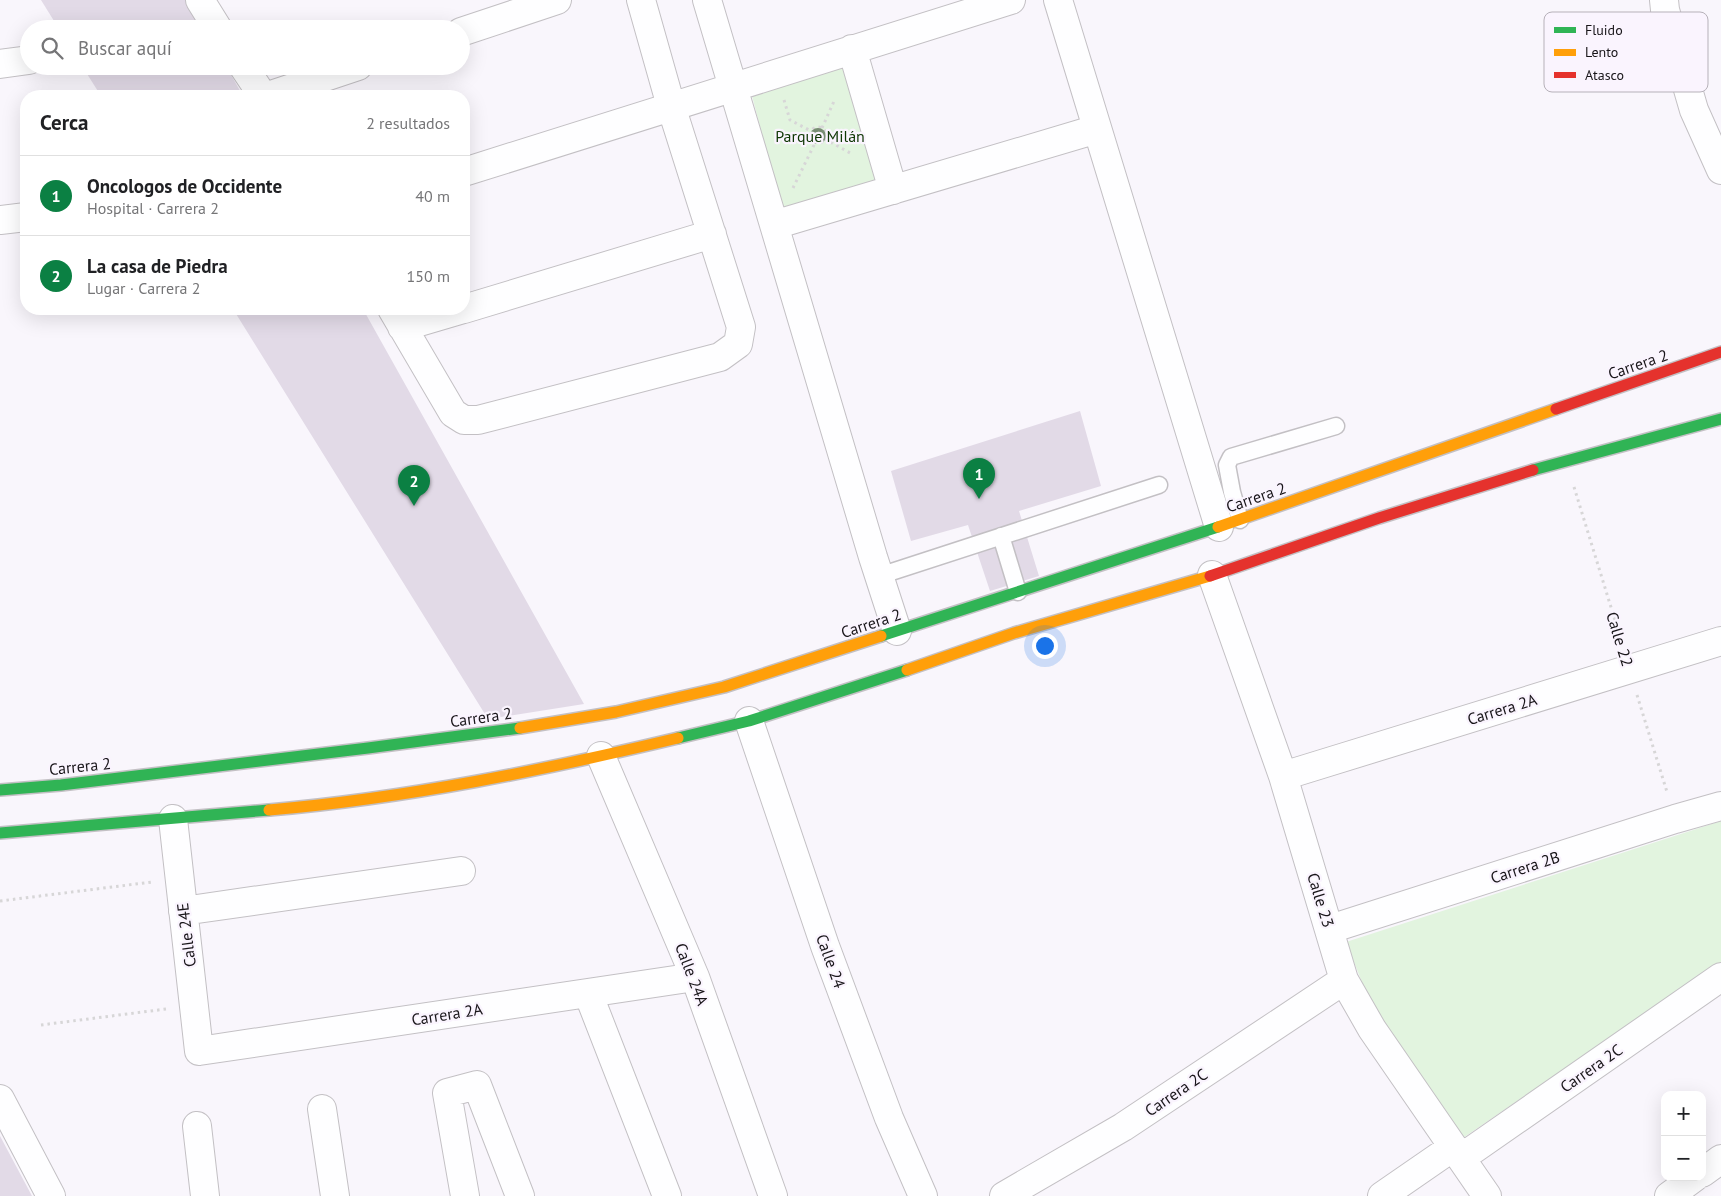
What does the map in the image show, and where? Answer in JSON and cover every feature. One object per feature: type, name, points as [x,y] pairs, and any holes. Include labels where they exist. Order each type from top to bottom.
[{"type":"main road","name":"Carrera 2","points":[[0,790],[61,785],[368,748],[554,723],[616,712],[724,687],[1230,524],[1721,352]]},
{"type":"main road","points":[[0,833],[306,807],[479,782],[601,756],[749,721],[888,677],[1014,633],[1212,575],[1379,518],[1566,460],[1721,419]]},
{"type":"street","points":[[200,0],[212,20]]},
{"type":"street","points":[[470,29],[557,0]]},
{"type":"street","points":[[419,315],[397,318],[453,413],[464,420],[478,420],[720,357],[738,344],[741,327],[671,106],[641,0]]},
{"type":"street","points":[[707,0],[897,631]]},
{"type":"street","points":[[470,170],[1012,0]]},
{"type":"street","points":[[1058,0],[1097,129],[1230,524]]},
{"type":"street","points":[[852,49],[893,190]]},
{"type":"street","points":[[0,64],[20,61]]},
{"type":"street","points":[[249,75],[258,90]]},
{"type":"street","points":[[286,90],[331,75]]},
{"type":"street","points":[[1689,92],[1694,110],[1721,170]]},
{"type":"street","points":[[774,225],[1097,129]]},
{"type":"street","points":[[0,220],[20,217]]},
{"type":"street","points":[[470,307],[712,234]]},
{"type":"street","name":"Calle 23","points":[[1212,575],[1283,776],[1344,980],[1372,1029],[1487,1196]]},
{"type":"street","name":"Carrera 2A","points":[[1283,776],[1721,641]]},
{"type":"street","name":"Calle 24","points":[[749,721],[825,946],[889,1118],[923,1196]]},
{"type":"street","name":"Calle 24A","points":[[601,756],[695,977],[773,1196]]},
{"type":"street","name":"Carrera 2B","points":[[1330,929],[1721,806]]},
{"type":"street","name":"Calle 24E","points":[[173,819],[199,1051]]},
{"type":"street","points":[[183,911],[461,871]]},
{"type":"street","name":"Carrera 2A","points":[[199,1051],[695,977]]},
{"type":"street","name":"Carrera 2C","points":[[1382,1196],[1457,1152],[1721,978]]},
{"type":"street","name":"Carrera 2C","points":[[1004,1196],[1123,1127],[1344,980]]},
{"type":"street","points":[[588,993],[667,1196]]},
{"type":"street","points":[[465,1196],[448,1093],[477,1085],[520,1196]]},
{"type":"street","points":[[2,1107],[51,1196]]},
{"type":"street","points":[[322,1108],[335,1196]]},
{"type":"street","points":[[197,1126],[204,1196]]},
{"type":"street","points":[[1706,1169],[1721,1159]]},
{"type":"street","points":[[1669,1196],[1690,1181]]},
{"type":"lane","points":[[1230,524],[1232,492],[1227,465],[1230,457],[1336,426]]},
{"type":"lane","points":[[879,576],[1159,485]]},
{"type":"lane","points":[[1001,536],[1018,592]]},
{"type":"path","points":[[782,92],[790,120],[811,131]]},
{"type":"path","points":[[820,127],[826,132],[824,140],[820,143],[815,142],[810,138],[811,131],[820,127]]},
{"type":"path","points":[[790,194],[815,142]]},
{"type":"path","name":"Calle 22","points":[[1566,460],[1675,819]]},
{"type":"path","points":[[0,901],[180,878]]},
{"type":"path","points":[[41,1025],[194,1005]]},
{"type":"green space","name":"Parque Milán","points":[[855,58],[890,181],[782,211],[751,92]]},
{"type":"green space","points":[[1721,821],[1721,962],[1463,1138],[1371,1005],[1346,942]]},
{"type":"building","points":[[41,0],[189,0],[200,20],[53,20]]},
{"type":"building","points":[[88,75],[231,75],[240,90],[97,90]]},
{"type":"building","points":[[237,315],[366,315],[584,704],[488,719]]},
{"type":"building","points":[[1080,411],[1101,486],[1019,511],[1039,576],[990,591],[968,525],[911,541],[891,471]]},
{"type":"building","points":[[0,1136],[32,1196],[0,1196]]},
{"type":"traffic: fast","points":[[1533,470],[1721,419]]},
{"type":"traffic: fast","points":[[881,636],[1218,527]]},
{"type":"traffic: fast","points":[[678,738],[749,721],[907,670]]},
{"type":"traffic: fast","points":[[0,790],[61,785],[520,728]]},
{"type":"traffic: fast","points":[[0,833],[269,810]]},
{"type":"traffic: slow","points":[[1218,527],[1556,409]]},
{"type":"traffic: slow","points":[[907,670],[1014,633],[1210,576]]},
{"type":"traffic: slow","points":[[520,728],[616,712],[724,687],[881,636]]},
{"type":"traffic: slow","points":[[269,810],[321,805],[424,790],[526,772],[678,738]]},
{"type":"traffic: jam","points":[[1556,409],[1721,352]]},
{"type":"traffic: jam","points":[[1210,576],[1379,518],[1533,470]]},
{"type":"place","name":"Oncologos de Occidente","points":[[979,499]]},
{"type":"place","name":"La casa de Piedra","points":[[414,506]]}]
